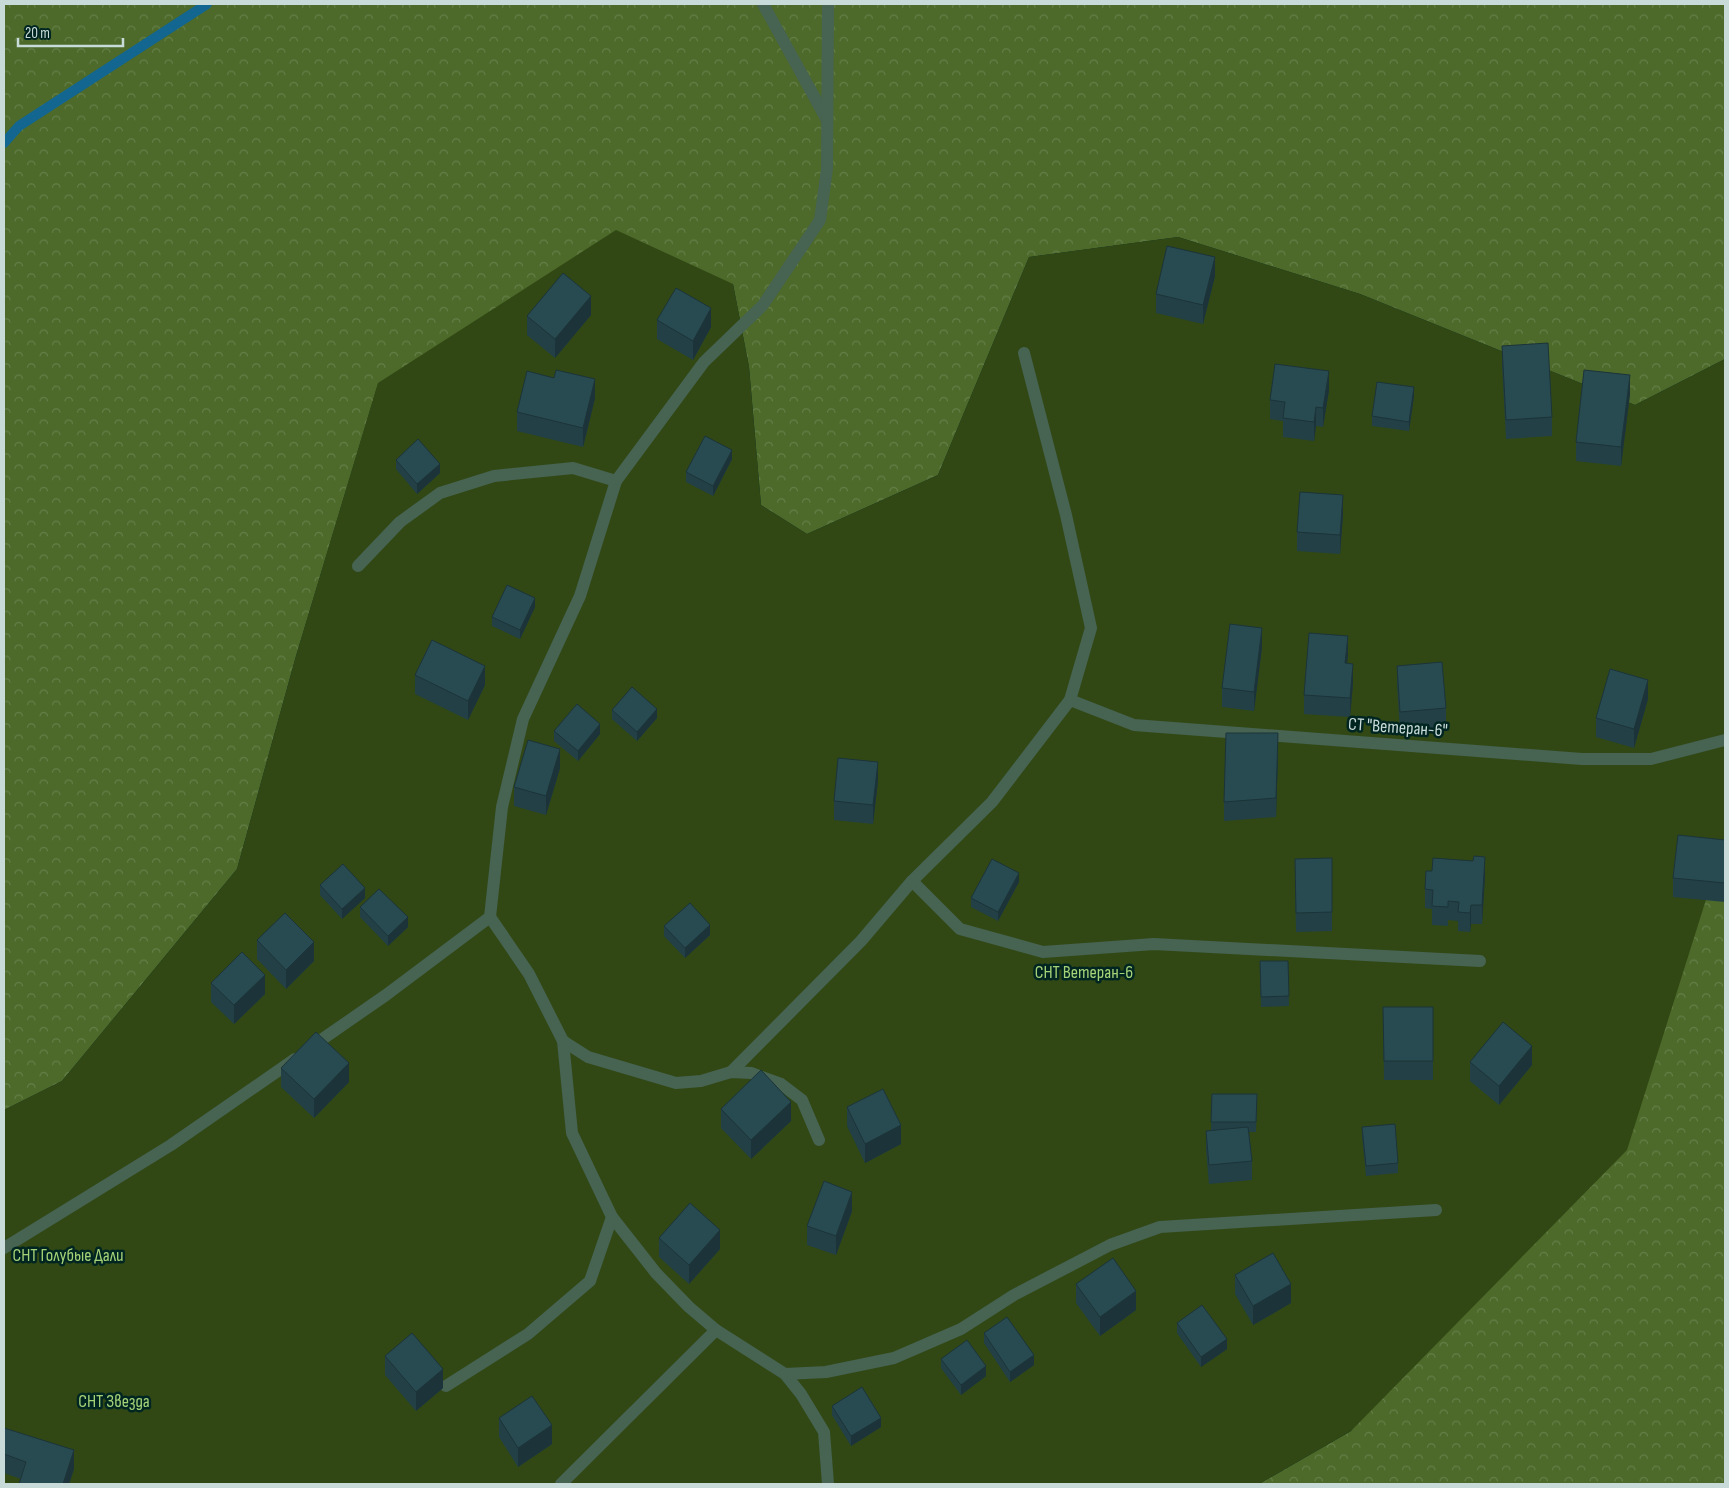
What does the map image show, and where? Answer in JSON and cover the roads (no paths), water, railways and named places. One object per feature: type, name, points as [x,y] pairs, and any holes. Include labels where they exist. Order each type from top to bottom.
[{"type":"lane","points":[[763,4],[828,122]]},
{"type":"lane","points":[[828,4],[827,169],[820,220],[763,305],[704,362],[616,481],[580,596],[523,719],[502,807],[490,917],[529,974],[563,1041],[572,1134],[612,1217],[656,1273],[688,1307],[716,1330],[784,1374],[801,1394],[824,1432],[828,1484]]},
{"type":"lane","points":[[731,1072],[861,942],[912,881],[992,802],[1070,700],[1091,628],[1066,515],[1024,353]]},
{"type":"lane","points":[[358,566],[400,522],[440,493],[494,476],[573,468],[616,481]]},
{"type":"lane","name":"СТ \"Ветеран-6\"","points":[[1070,700],[1134,725],[1582,758],[1651,759],[1725,740]]},
{"type":"lane","points":[[912,881],[960,929],[1043,952],[1154,944],[1480,961]]},
{"type":"lane","points":[[4,1248],[171,1145],[386,995],[490,917]]},
{"type":"lane","points":[[563,1041],[588,1057],[676,1083],[701,1081],[731,1072],[751,1073],[781,1084],[802,1100],[819,1140]]},
{"type":"lane","points":[[784,1374],[826,1372],[894,1358],[960,1329],[1014,1295],[1110,1245],[1160,1227],[1436,1210]]},
{"type":"lane","points":[[446,1386],[528,1334],[590,1281],[612,1217]]},
{"type":"lane","points":[[561,1484],[716,1330]]},
{"type":"waterway","points":[[4,143],[19,126],[207,4]]},
{"type":"park label","name":"СНТ Ветеран-6","points":[[1084,972]]},
{"type":"park label","name":"СНТ Голубые Дали","points":[[68,1255]]},
{"type":"park label","name":"СНТ Звезда","points":[[114,1401]]}]
